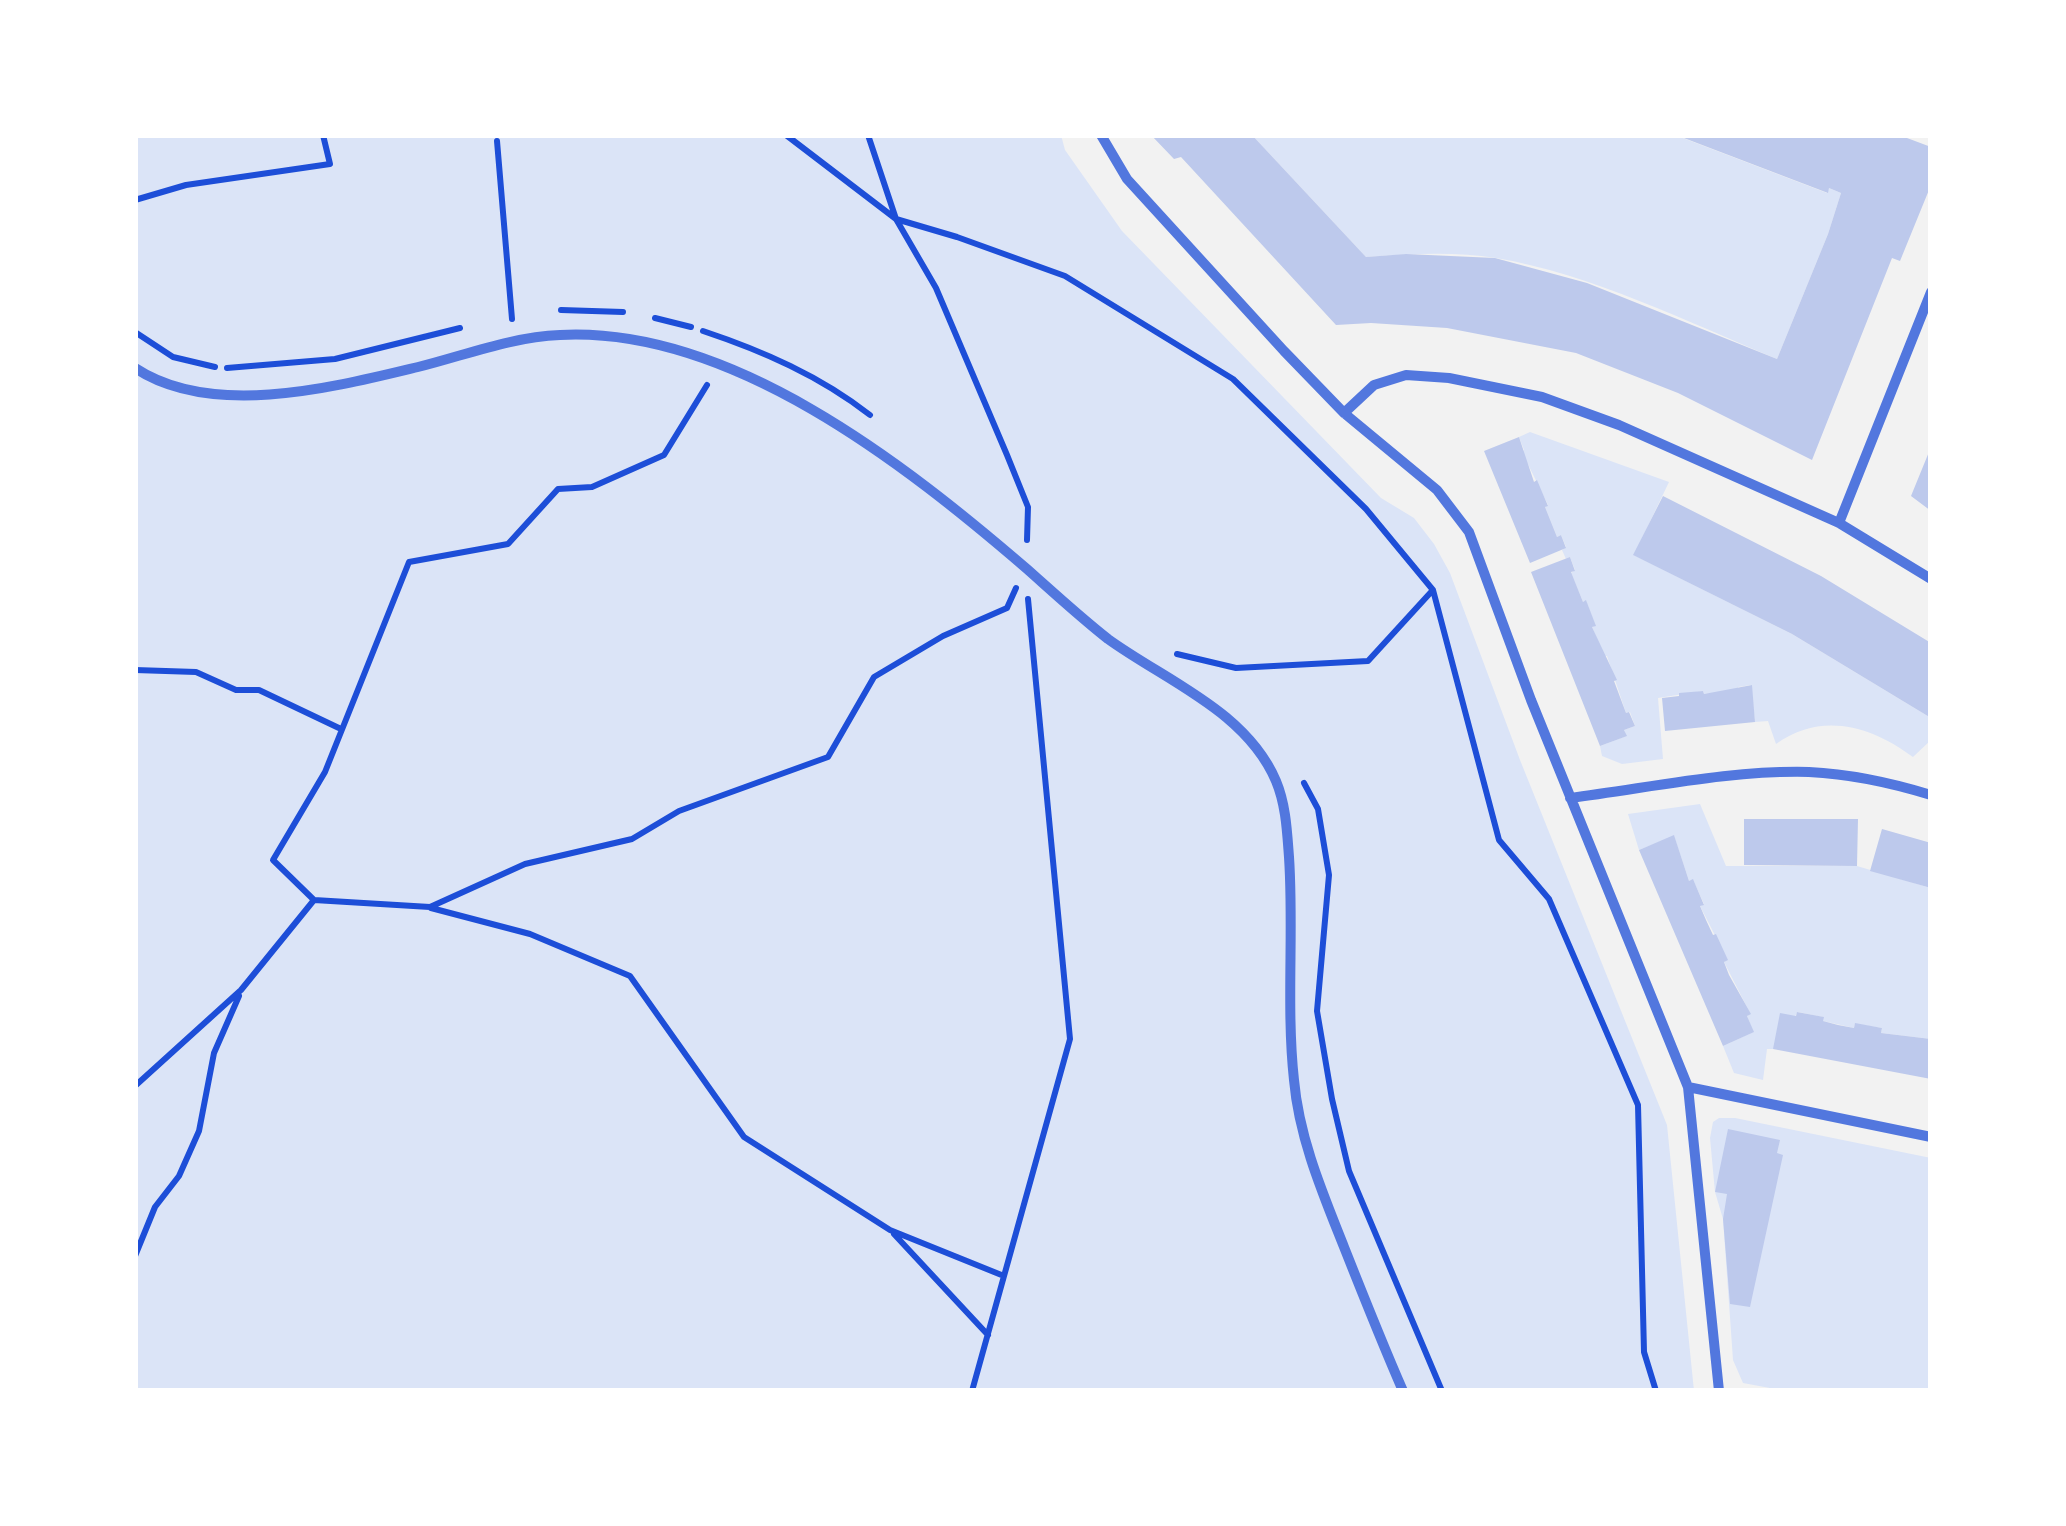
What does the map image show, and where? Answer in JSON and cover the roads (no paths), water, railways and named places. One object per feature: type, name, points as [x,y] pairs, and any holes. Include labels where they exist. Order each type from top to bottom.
[{"type":"street","points":[[1101,135],[1126,179],[1344,413],[1437,490],[1468,532],[1570,798],[1688,1088],[1719,1391]]},
{"type":"street","points":[[1839,523],[1931,292]]},
{"type":"street","points":[[135,368],[152,380],[190,390],[252,396],[416,368],[516,340],[561,335],[641,342],[717,364],[804,404],[902,470],[1109,639],[1224,716],[1244,734],[1274,775],[1283,799],[1289,856],[1293,1078],[1299,1114],[1321,1189],[1403,1391]]},
{"type":"street","points":[[1344,413],[1374,385],[1406,375],[1449,378],[1542,397],[1619,425],[1839,523],[1931,579]]},
{"type":"street","points":[[1570,798],[1790,772],[1877,781],[1931,795]]},
{"type":"street","points":[[1688,1088],[1931,1137]]}]
